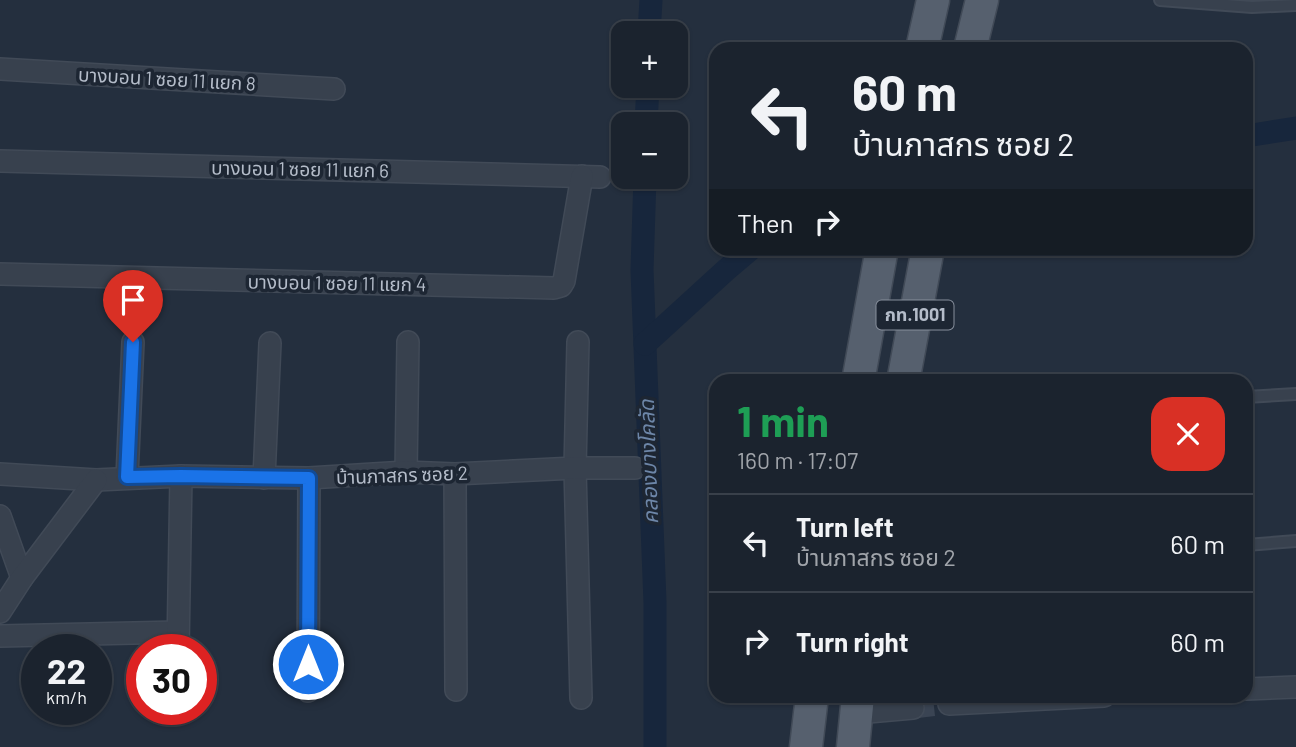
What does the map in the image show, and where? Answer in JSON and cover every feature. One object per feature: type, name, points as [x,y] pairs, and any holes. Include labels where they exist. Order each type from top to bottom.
[{"type":"main road","points":[[924,42],[933,0]]},
{"type":"main road","points":[[972,42],[982,0]]},
{"type":"main road","name":"กท.1001","points":[[859,374],[881,256]]},
{"type":"main road","name":"กท.1001","points":[[904,374],[927,256]]},
{"type":"main road","points":[[806,747],[811,703]]},
{"type":"main road","points":[[853,747],[858,705]]},
{"type":"street","name":"บางบอน 1 ซอย 11 แยก 8","points":[[0,69],[334,89]]},
{"type":"street","name":"บางบอน 1 ซอย 11 แยก 6","points":[[0,162],[591,177]]},
{"type":"street","name":"บางบอน 1 ซอย 11 แยก 4","points":[[0,274],[554,288],[565,281],[591,177]]},
{"type":"street","points":[[127,477],[133,342]]},
{"type":"street","points":[[406,472],[408,342]]},
{"type":"street","points":[[578,342],[575,468],[582,698]]},
{"type":"street","points":[[264,478],[270,343]]},
{"type":"street","name":"บ้านภาสกร ซอย 2","points":[[0,474],[96,480],[181,476],[309,478],[406,472],[455,474],[635,468]]},
{"type":"street","points":[[455,474],[456,690]]},
{"type":"street","points":[[178,634],[181,476]]},
{"type":"street","points":[[308,691],[309,478]]},
{"type":"street","points":[[0,612],[22,578],[96,480]]},
{"type":"street","points":[[0,516],[22,578]]},
{"type":"street","points":[[0,636],[126,640]]},
{"type":"street","points":[[1253,689],[1296,687]]},
{"type":"street","points":[[949,704],[968,703]]},
{"type":"street","points":[[858,705],[913,708]]},
{"type":"lane","points":[[1160,0],[1252,7],[1296,5]]},
{"type":"lane","points":[[1253,397],[1296,394]]},
{"type":"lane","points":[[1253,544],[1296,541]]},
{"type":"waterway","name":"คลองบางโคลัด","points":[[650,21],[651,0]]},
{"type":"waterway","name":"คลองบางโคลัด","points":[[647,98],[647,112]]},
{"type":"waterway","points":[[1253,135],[1296,128]]},
{"type":"waterway","name":"คลองบางโคลัด","points":[[645,189],[642,270],[655,602],[655,747]]},
{"type":"waterway","points":[[645,344],[743,256]]},
{"type":"tunnel","points":[[913,708],[949,704]]},
{"type":"route","points":[[133,342],[127,477],[309,478],[308,664]]}]
